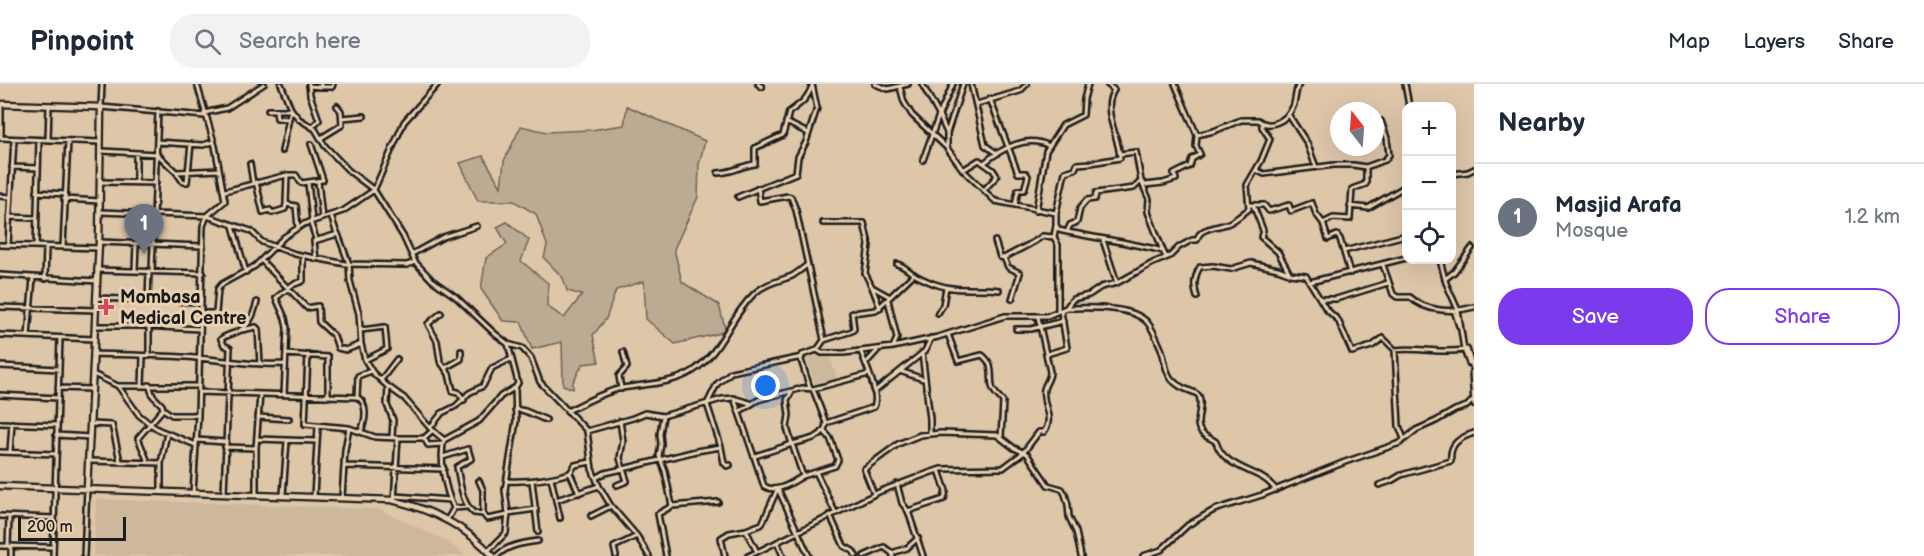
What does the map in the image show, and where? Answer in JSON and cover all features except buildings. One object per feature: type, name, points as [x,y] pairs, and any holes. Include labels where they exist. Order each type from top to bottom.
[{"type":"main road","points":[[1,104],[101,107],[99,242],[87,488]]},
{"type":"main road","points":[[0,486],[394,499],[447,520],[495,556]]},
{"type":"street","points":[[102,84],[101,107],[205,114],[226,108],[264,84]]},
{"type":"street","points":[[193,493],[199,392],[203,226],[207,216],[225,201],[225,191],[197,84]]},
{"type":"street","points":[[281,84],[291,109],[301,121],[312,127],[330,152],[349,171],[374,190],[415,262],[508,344],[522,348],[531,358],[540,382],[587,431],[591,462],[599,486],[611,506],[637,536],[649,556]]},
{"type":"street","points":[[312,127],[319,120],[309,85],[332,87],[333,84]]},
{"type":"street","points":[[201,313],[216,313],[218,290],[222,284],[246,272],[284,237],[311,221],[344,211],[374,190],[404,122],[438,84]]},
{"type":"street","points":[[875,84],[888,89],[908,84]]},
{"type":"street","points":[[922,84],[947,133]]},
{"type":"street","points":[[923,160],[953,84]]},
{"type":"street","points":[[947,148],[947,133],[963,84]]},
{"type":"street","points":[[971,84],[985,145],[996,153]]},
{"type":"street","points":[[977,104],[1020,91],[1027,84]]},
{"type":"street","points":[[1036,211],[1045,154],[1063,125],[1083,115],[1088,84]]},
{"type":"street","points":[[1047,354],[1067,348],[1059,311],[1058,245],[1054,237],[1056,213],[1065,171],[1075,169],[1077,164],[1118,159],[1120,154],[1109,111],[1109,101],[1114,90],[1107,84]]},
{"type":"street","points":[[1141,181],[1145,185],[1176,179],[1174,174],[1190,166],[1192,159],[1200,154],[1196,146],[1197,135],[1175,84]]},
{"type":"street","points":[[1262,123],[1279,122],[1288,114],[1293,107],[1299,84]]},
{"type":"street","points":[[1405,84],[1408,102]]},
{"type":"street","points":[[718,173],[730,173],[744,166],[755,164],[755,148],[783,135],[785,121],[790,110],[807,98],[812,85]]},
{"type":"street","points":[[738,197],[796,173],[798,157],[817,108],[812,85]]},
{"type":"street","points":[[900,87],[908,111],[947,148],[963,170],[995,201],[1036,211],[1056,213]]},
{"type":"street","points":[[990,99],[1018,172],[1026,173],[1028,176],[1024,190],[1018,190],[1015,205]]},
{"type":"street","points":[[1,104],[1,138],[102,142]]},
{"type":"street","points":[[320,138],[342,125],[341,109],[337,105]]},
{"type":"street","points":[[48,140],[49,106]]},
{"type":"street","points":[[268,110],[291,109]]},
{"type":"street","points":[[282,151],[291,109]]},
{"type":"street","points":[[276,110],[276,118],[288,119]]},
{"type":"street","points":[[148,300],[155,215],[158,111]]},
{"type":"street","points":[[1288,114],[1307,143],[1316,167]]},
{"type":"street","points":[[342,118],[364,116]]},
{"type":"street","points":[[1197,135],[1241,120],[1258,120],[1262,123],[1270,139],[1256,170],[1246,185],[1247,198],[1263,230],[1261,237],[1278,252],[1290,274]]},
{"type":"street","points":[[785,121],[808,133]]},
{"type":"street","points":[[1256,170],[1264,174],[1316,167],[1353,165],[1366,167],[1385,160],[1389,155],[1384,130]]},
{"type":"street","points":[[8,245],[14,139]]},
{"type":"street","points":[[36,246],[39,140]]},
{"type":"street","points":[[63,247],[68,141]]},
{"type":"street","points":[[984,163],[996,153],[1028,141],[1037,141],[1049,146]]},
{"type":"street","points":[[158,142],[203,145],[213,142]]},
{"type":"street","points":[[102,151],[157,154],[185,183],[187,182],[190,144]]},
{"type":"street","points":[[225,191],[287,175],[296,175],[299,183],[318,181],[323,178],[311,144]]},
{"type":"street","points":[[1120,154],[1136,152],[1141,181],[1149,199],[1149,212],[1166,257]]},
{"type":"street","points":[[136,153],[136,182]]},
{"type":"street","points":[[963,170],[978,160],[984,163],[997,176],[984,190]]},
{"type":"street","points":[[250,164],[263,212],[270,210],[272,213],[285,209],[287,175]]},
{"type":"street","points":[[12,167],[38,168]]},
{"type":"street","points":[[1323,223],[1333,218],[1350,219],[1352,189],[1366,184],[1366,167]]},
{"type":"street","points":[[1456,174],[1474,169]]},
{"type":"street","points":[[176,172],[219,170]]},
{"type":"street","points":[[318,181],[322,218]]},
{"type":"street","points":[[1067,232],[1070,225],[1077,222],[1080,208],[1087,200],[1095,200],[1096,194],[1134,188],[1141,181]]},
{"type":"street","points":[[100,182],[156,183]]},
{"type":"street","points":[[308,183],[311,221],[316,239],[313,242],[316,259]]},
{"type":"street","points":[[758,188],[760,201],[791,197],[799,222],[824,340]]},
{"type":"street","points":[[1350,206],[1368,208],[1402,189]]},
{"type":"street","points":[[37,192],[65,194]]},
{"type":"street","points":[[0,196],[9,197]]},
{"type":"street","points":[[64,199],[100,201]]},
{"type":"street","points":[[1251,205],[1264,205],[1269,211],[1289,205],[1291,211],[1312,202],[1328,239],[1337,235],[1350,273]]},
{"type":"street","points":[[286,204],[296,206],[298,229]]},
{"type":"street","points":[[1066,308],[1073,299],[1117,283],[1170,256],[1179,247],[1192,240],[1197,240],[1203,230],[1234,220],[1251,205]]},
{"type":"street","points":[[99,212],[207,216],[251,231],[262,242],[274,247],[316,259],[349,264],[407,265],[415,262]]},
{"type":"street","points":[[331,215],[349,264],[350,281],[362,330],[361,344],[365,360],[371,371],[404,398],[443,442],[444,468],[450,500],[454,508]]},
{"type":"street","points":[[9,217],[36,218]]},
{"type":"street","points":[[823,224],[864,223],[869,245],[865,273],[880,308]]},
{"type":"street","points":[[1056,225],[1059,230],[1067,232],[1103,240],[1118,240],[1163,251]]},
{"type":"street","points":[[233,226],[246,272]]},
{"type":"street","points":[[412,254],[448,235],[477,226]]},
{"type":"street","points":[[316,239],[338,234]]},
{"type":"street","points":[[1004,258],[1025,245],[1037,242],[1042,236],[1054,237]]},
{"type":"street","points":[[1344,251],[1402,236]]},
{"type":"street","points":[[1103,240],[1117,283]]},
{"type":"street","points":[[995,241],[1000,257],[1004,258],[1008,267],[1020,273],[1012,299]]},
{"type":"street","points":[[99,242],[203,246]]},
{"type":"street","points":[[135,270],[136,243]]},
{"type":"street","points":[[0,245],[98,248]]},
{"type":"street","points":[[45,279],[46,247]]},
{"type":"street","points":[[1445,279],[1454,272],[1472,248]]},
{"type":"street","points":[[284,395],[287,328],[276,298],[291,285],[303,281],[303,256]]},
{"type":"street","points":[[1310,282],[1402,259]]},
{"type":"street","points":[[261,260],[307,308],[318,307],[320,322],[334,336],[338,348],[346,350],[361,344]]},
{"type":"street","points":[[1197,297],[1194,278],[1200,267],[1214,266],[1231,269],[1251,263],[1306,276],[1326,309],[1338,320],[1352,352],[1372,346],[1383,338],[1395,350],[1399,426],[1404,439]]},
{"type":"street","points":[[897,264],[906,267],[914,274],[946,287],[966,290],[985,288],[999,290]]},
{"type":"street","points":[[1441,264],[1473,372],[1474,405]]},
{"type":"street","points":[[567,411],[621,388],[658,384],[692,372],[719,346],[755,293],[770,283],[794,275],[807,265]]},
{"type":"street","points":[[1383,265],[1388,283],[1397,297],[1410,297],[1418,305],[1429,308],[1456,310],[1474,307]]},
{"type":"street","points":[[97,270],[203,273]]},
{"type":"street","points":[[730,465],[725,465],[707,404],[717,384],[731,372],[802,357],[802,355],[817,350],[824,340],[852,331],[854,312],[880,308],[914,274]]},
{"type":"street","points":[[0,275],[97,281]]},
{"type":"street","points":[[28,336],[33,278]]},
{"type":"street","points":[[1320,299],[1336,299],[1388,283]]},
{"type":"street","points":[[872,287],[889,298],[897,338],[902,345]]},
{"type":"street","points":[[938,313],[943,305],[946,287]]},
{"type":"street","points":[[96,298],[201,302]]},
{"type":"street","points":[[240,331],[250,322],[257,302]]},
{"type":"street","points":[[0,307],[96,310]]},
{"type":"street","points":[[817,350],[822,353],[878,350],[948,334],[1005,316],[1038,317],[1066,308],[1113,309],[1140,317],[1147,322],[1161,348],[1170,379],[1184,390],[1194,391],[1199,396],[1201,405],[1198,425],[1200,432],[1216,442],[1218,450],[1229,460],[1246,471],[1264,478],[1276,490]]},
{"type":"street","points":[[441,313],[428,324],[437,341],[440,362],[449,374],[453,391],[458,392],[464,400]]},
{"type":"street","points":[[748,556],[897,484],[939,470],[1001,468],[1024,452],[1039,432],[1044,432],[1049,422],[1044,389],[1050,378],[1038,317]]},
{"type":"street","points":[[1016,329],[1040,327],[1063,321]]},
{"type":"street","points":[[95,326],[200,329]]},
{"type":"street","points":[[149,326],[149,355]]},
{"type":"street","points":[[224,494],[230,348],[223,344],[222,338],[256,327],[260,364]]},
{"type":"street","points":[[362,330],[385,327],[387,340],[387,349],[365,360]]},
{"type":"street","points":[[948,334],[958,361],[982,355],[992,370],[993,390],[1003,402],[1001,437]]},
{"type":"street","points":[[0,335],[94,339]]},
{"type":"street","points":[[53,556],[60,338]]},
{"type":"street","points":[[892,347],[897,338]]},
{"type":"street","points":[[874,392],[922,353],[931,338]]},
{"type":"street","points":[[488,551],[506,532],[508,514],[505,490],[516,421],[515,388],[518,383],[508,344]]},
{"type":"street","points":[[1395,350],[1420,348],[1437,352],[1466,350],[1474,347]]},
{"type":"street","points":[[866,363],[878,350]]},
{"type":"street","points":[[445,368],[461,359],[461,351]]},
{"type":"street","points":[[621,388],[619,376],[627,367],[623,352]]},
{"type":"street","points":[[826,423],[874,407],[877,401],[861,352]]},
{"type":"street","points":[[922,353],[930,433]]},
{"type":"street","points":[[93,354],[200,358],[229,363],[285,364]]},
{"type":"street","points":[[286,354],[328,357],[328,397]]},
{"type":"street","points":[[308,355],[305,423],[348,428],[375,437],[398,438],[423,438],[442,413],[464,400],[469,393],[483,386],[492,368],[512,359]]},
{"type":"street","points":[[142,385],[143,356]]},
{"type":"street","points":[[755,456],[821,435],[824,431],[826,423],[802,357]]},
{"type":"street","points":[[381,380],[397,359]]},
{"type":"street","points":[[0,366],[59,369]]},
{"type":"street","points":[[357,397],[358,376],[371,371]]},
{"type":"street","points":[[900,371],[924,380]]},
{"type":"street","points":[[93,374],[118,386],[199,386]]},
{"type":"street","points":[[740,411],[750,403],[802,388],[812,389],[869,374]]},
{"type":"street","points":[[149,385],[153,396],[163,409],[172,415],[198,415]]},
{"type":"street","points":[[118,386],[139,415],[150,424],[167,434],[196,445]]},
{"type":"street","points":[[388,387],[387,405],[392,414],[394,428],[392,436]]},
{"type":"street","points":[[58,388],[92,389]]},
{"type":"street","points":[[423,438],[428,445],[443,442],[479,421],[501,396],[515,388]]},
{"type":"street","points":[[792,391],[787,400],[789,415],[787,428],[803,476]]},
{"type":"street","points":[[199,392],[357,397],[364,404],[364,425],[361,432]]},
{"type":"street","points":[[256,495],[256,448],[260,394]]},
{"type":"street","points":[[0,395],[58,398]]},
{"type":"street","points":[[587,431],[645,413],[663,416],[732,397],[750,403]]},
{"type":"street","points":[[736,399],[764,486],[768,489],[778,489],[803,476],[837,464],[838,460],[830,438],[824,431]]},
{"type":"street","points":[[1143,556],[1161,550],[1188,525],[1214,510],[1276,490],[1400,443],[1416,430],[1467,406],[1473,400]]},
{"type":"street","points":[[147,462],[138,438],[163,409]]},
{"type":"street","points":[[515,409],[546,420]]},
{"type":"street","points":[[663,416],[660,461],[665,471],[672,506]]},
{"type":"street","points":[[258,417],[290,418]]},
{"type":"street","points":[[617,485],[627,481],[620,458],[622,441],[620,421]]},
{"type":"street","points":[[0,423],[57,425]]},
{"type":"street","points":[[10,452],[12,423]]},
{"type":"street","points":[[91,424],[112,425],[120,461]]},
{"type":"street","points":[[314,496],[318,426]]},
{"type":"street","points":[[342,497],[348,428]]},
{"type":"street","points":[[874,494],[864,469],[898,444],[930,433],[997,435],[1014,448],[1024,452],[1048,485],[1062,489],[1081,556]]},
{"type":"street","points":[[1378,485],[1401,475],[1451,461],[1454,444],[1474,433]]},
{"type":"street","points":[[161,491],[161,463],[167,434]]},
{"type":"street","points":[[57,435],[90,437]]},
{"type":"street","points":[[398,438],[394,499],[450,500]]},
{"type":"street","points":[[257,439],[316,441]]},
{"type":"street","points":[[197,440],[256,448]]},
{"type":"street","points":[[283,495],[287,441]]},
{"type":"street","points":[[596,478],[605,473],[721,447]]},
{"type":"street","points":[[443,456],[469,450],[471,459],[457,467],[467,507],[474,513],[483,514]]},
{"type":"street","points":[[0,452],[56,454]]},
{"type":"street","points":[[90,461],[161,463]]},
{"type":"street","points":[[507,481],[551,478],[570,473],[575,465],[591,462]]},
{"type":"street","points":[[345,466],[444,468]]},
{"type":"street","points":[[908,511],[914,511],[944,499],[946,492],[939,470]]},
{"type":"street","points":[[816,472],[835,512]]},
{"type":"street","points":[[570,473],[579,493]]},
{"type":"street","points":[[551,478],[560,518]]},
{"type":"street","points":[[479,481],[483,490],[483,514],[487,519],[536,509]]},
{"type":"street","points":[[532,481],[538,532]]},
{"type":"street","points":[[897,484],[923,556]]},
{"type":"street","points":[[556,500],[599,486]]},
{"type":"street","points":[[84,556],[87,488]]},
{"type":"street","points":[[725,556],[721,538],[729,533],[762,524],[778,489]]},
{"type":"street","points":[[778,489],[809,556]]},
{"type":"street","points":[[666,556],[658,514],[672,506],[718,502]]},
{"type":"street","points":[[591,516],[611,506]]},
{"type":"street","points":[[454,508],[467,507]]},
{"type":"street","points":[[447,520],[454,508]]},
{"type":"street","points":[[910,517],[914,511]]},
{"type":"street","points":[[830,515],[844,546],[854,550],[856,556]]},
{"type":"street","points":[[0,516],[54,518]]},
{"type":"street","points":[[9,517],[11,556]]},
{"type":"street","points":[[746,530],[757,552]]},
{"type":"street","points":[[616,556],[614,547],[637,536]]},
{"type":"street","points":[[864,556],[884,547],[893,554],[907,548],[918,538]]},
{"type":"street","points":[[495,556],[514,545],[538,541]]},
{"type":"street","points":[[777,542],[783,556]]},
{"type":"street","points":[[0,546],[53,547]]},
{"type":"shaded area","points":[[627,106],[705,141],[699,164],[698,197],[674,249],[682,282],[719,305],[725,328],[720,333],[675,344],[646,319],[644,281],[616,290],[606,319],[593,335],[599,362],[583,364],[573,382],[573,389],[563,385],[562,342],[532,349],[521,322],[503,321],[481,289],[486,258],[507,244],[497,227],[507,222],[529,240],[521,261],[548,283],[547,306],[564,318],[582,295],[567,291],[563,278],[544,258],[547,245],[536,214],[514,201],[478,201],[460,163],[483,156],[501,187],[504,161],[521,126],[547,132],[591,130],[624,125]]},
{"type":"shaded area","points":[[829,354],[838,382],[816,387],[806,358]]},
{"type":"shaded area","points":[[96,499],[378,509],[445,540],[466,556],[94,556]]},
{"type":"place","name":"Masjid Arafa","points":[[144,254]]},
{"type":"place","name":"Mombasa Medical Centre","points":[[106,307]]}]
